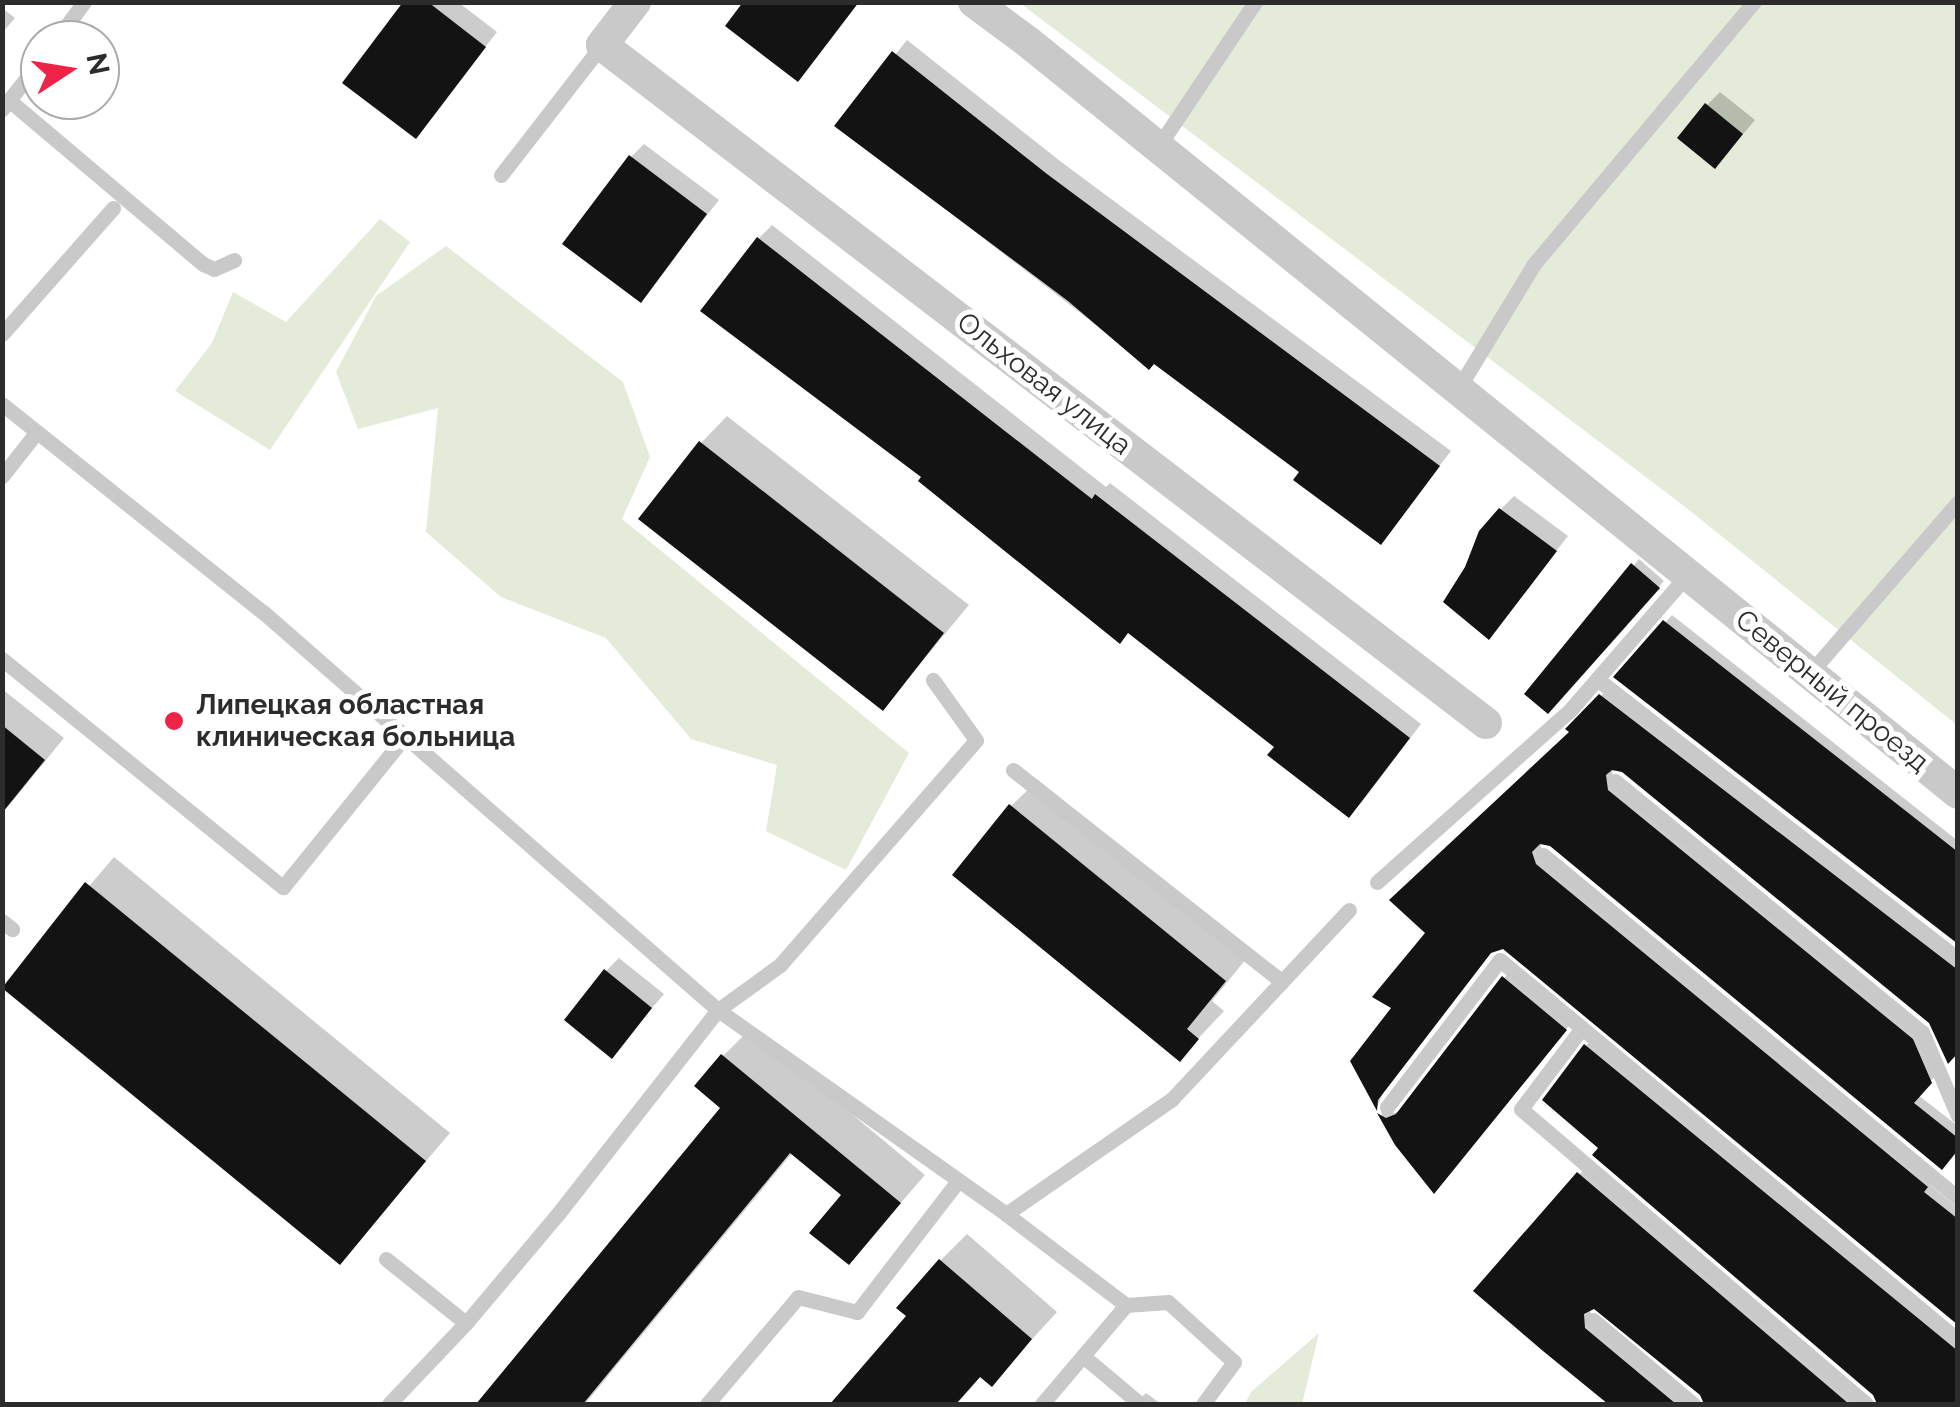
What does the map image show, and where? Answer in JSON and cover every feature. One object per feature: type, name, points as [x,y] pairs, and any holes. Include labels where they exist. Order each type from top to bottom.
[{"type":"street","points":[[602,45],[635,2]]},
{"type":"street","name":"Северный проезд","points":[[974,2],[1158,146],[1958,793]]},
{"type":"street","name":"Ольховая улица","points":[[602,45],[1486,723]]},
{"type":"lane","points":[[1158,146],[1256,2]]},
{"type":"lane","points":[[1458,389],[1534,264],[1754,2]]},
{"type":"lane","points":[[501,175],[602,45]]},
{"type":"lane","points":[[6,105],[203,264],[214,268],[234,260]]},
{"type":"lane","points":[[2,334],[113,208]]},
{"type":"lane","points":[[2,404],[263,612],[718,1010],[1006,1214],[1126,1305],[1168,1302],[1234,1362],[1203,1404]]},
{"type":"lane","points":[[2,476],[36,433]]},
{"type":"lane","points":[[1810,673],[1958,502]]},
{"type":"lane","points":[[1377,882],[1571,709],[1697,582]]},
{"type":"lane","points":[[2,659],[283,888],[406,735]]},
{"type":"lane","points":[[1597,679],[1958,959]]},
{"type":"lane","points":[[390,1404],[466,1323],[718,1010],[780,965],[976,740],[933,680]]},
{"type":"lane","points":[[1013,770],[1282,982]]},
{"type":"lane","points":[[1615,780],[1922,1032],[1958,1116]]},
{"type":"lane","points":[[1543,856],[1958,1198]]},
{"type":"lane","points":[[1006,1214],[1172,1100],[1348,910]]},
{"type":"lane","points":[[1388,1107],[1500,960],[1958,1340]]},
{"type":"lane","points":[[1582,1028],[1520,1109],[1866,1404]]},
{"type":"lane","points":[[707,1404],[798,1297],[858,1312],[957,1182]]},
{"type":"lane","points":[[386,1259],[466,1323]]},
{"type":"lane","points":[[1042,1404],[1126,1305]]},
{"type":"lane","points":[[1593,1320],[1693,1404]]},
{"type":"lane","points":[[1083,1356],[1140,1404]]},
{"type":"green space","points":[[1020,3],[1957,3],[1957,725],[1684,506]]},
{"type":"green space","points":[[380,219],[410,242],[270,450],[175,391],[212,343],[233,292],[286,322]]},
{"type":"green space","points":[[446,246],[623,382],[650,457],[622,519],[909,753],[846,870],[766,831],[777,765],[691,739],[606,638],[501,597],[426,532],[438,408],[358,429],[336,372],[376,296]]},
{"type":"green space","points":[[1319,1333],[1302,1404],[1245,1404],[1251,1392]]},
{"type":"building","points":[[403,2],[428,2],[486,47],[416,139],[342,83]]},
{"type":"building","points":[[743,2],[859,2],[798,82],[725,26]]},
{"type":"building","points":[[892,51],[1047,174],[1440,466],[1381,545],[1293,480],[1299,472],[1154,364],[1149,370],[1068,301],[834,126]]},
{"type":"building","points":[[1705,103],[1743,134],[1715,169],[1677,138]]},
{"type":"building","points":[[629,155],[707,214],[641,303],[562,244]]},
{"type":"building","points":[[757,237],[1092,499],[1095,494],[1410,738],[1349,818],[1267,755],[1274,747],[1128,633],[1120,644],[918,481],[921,477],[700,311]]},
{"type":"building","points":[[699,441],[944,633],[883,711],[638,519]]},
{"type":"building","points":[[1499,508],[1557,551],[1489,640],[1443,602],[1465,567],[1479,531]]},
{"type":"building","points":[[1631,563],[1660,588],[1548,714],[1524,694]]},
{"type":"building","points":[[1663,620],[1958,852],[1958,944],[1613,677]]},
{"type":"building","points":[[1599,694],[1958,970],[1958,1053],[1948,1064],[1929,1023],[1622,772],[1612,770],[1606,775],[1608,790],[1913,1039],[1932,1083],[1914,1103],[1958,1138],[1958,1150],[1942,1170],[1550,846],[1540,844],[1532,852],[1536,864],[1928,1187],[1924,1192],[1958,1219],[1958,1325],[1503,949],[1491,953],[1378,1100],[1377,1111],[1350,1061],[1391,1008],[1372,997],[1425,933],[1389,900],[1569,732],[1565,729]]},
{"type":"building","points":[[2,725],[45,760],[2,813]]},
{"type":"building","points":[[1009,804],[1226,981],[1187,1029],[1199,1039],[1180,1062],[952,875]]},
{"type":"building","points":[[85,882],[426,1161],[340,1265],[2,988]]},
{"type":"building","points":[[604,969],[652,1008],[612,1059],[564,1020]]},
{"type":"building","points":[[1502,976],[1567,1030],[1434,1194],[1395,1145],[1377,1113],[1386,1118],[1396,1114]]},
{"type":"building","points":[[1584,1044],[1958,1351],[1958,1404],[1877,1404],[1873,1395],[1592,1155],[1598,1148],[1542,1100]]},
{"type":"building","points":[[721,1054],[901,1203],[849,1265],[809,1233],[841,1195],[790,1153],[583,1404],[476,1404],[720,1108],[694,1086]]},
{"type":"building","points":[[1577,1172],[1849,1404],[1704,1404],[1700,1395],[1594,1309],[1584,1314],[1585,1328],[1676,1404],[1608,1404],[1543,1351],[1473,1291]]},
{"type":"building","points":[[939,1259],[1032,1339],[992,1387],[980,1377],[956,1404],[830,1404],[906,1316],[896,1308]]},
{"type":"place","name":"Липецкая областная клиническая больница","points":[[174,721]]}]
